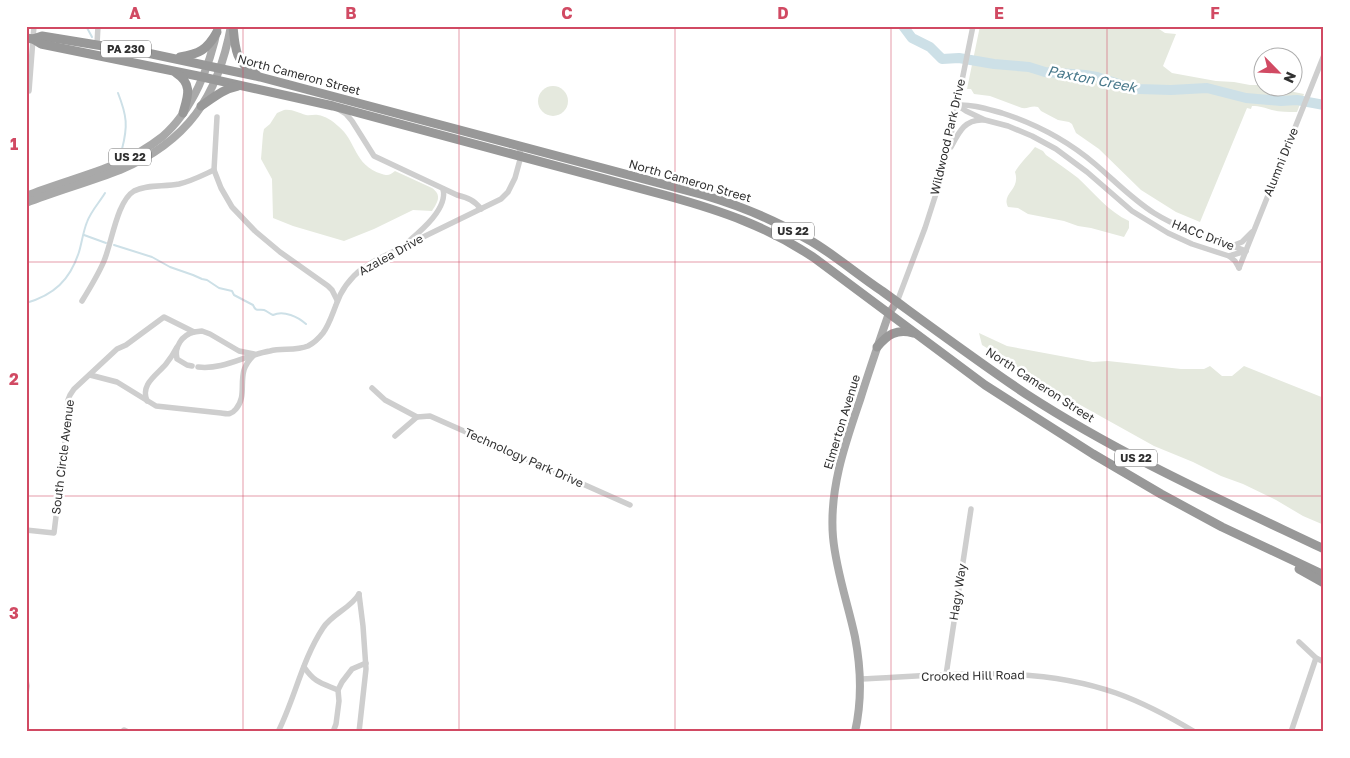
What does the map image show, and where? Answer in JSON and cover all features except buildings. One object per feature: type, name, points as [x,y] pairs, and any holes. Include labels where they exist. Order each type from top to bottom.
[{"type":"highway","points":[[232,26],[238,57],[247,68],[260,77]]},
{"type":"highway","points":[[175,58],[193,55],[203,50],[211,43],[217,29]]},
{"type":"highway","name":"North Cameron Street","points":[[30,38],[42,36],[97,44],[175,58],[260,77],[704,195],[760,215],[812,241],[1004,379],[1092,434],[1152,466],[1324,549]]},
{"type":"highway","name":"North Cameron Street","points":[[30,38],[41,44],[333,106],[690,202],[747,221],[800,248],[985,385],[1076,444],[1161,494],[1249,540]]},
{"type":"highway","points":[[174,71],[184,79],[187,86],[187,98],[183,113]]},
{"type":"highway","name":"US 22","points":[[201,106],[224,90],[241,86]]},
{"type":"highway","points":[[878,347],[886,337],[895,332],[913,333]]},
{"type":"highway","points":[[1249,540],[1324,583]]},
{"type":"highway","name":"US 22","points":[[1249,540],[1324,575]]},
{"type":"main road","points":[[201,106],[220,68],[232,26]]},
{"type":"main road","points":[[207,65],[217,29]]},
{"type":"main road","name":"US 22","points":[[26,196],[115,164],[141,152],[174,125],[183,113],[207,65]]},
{"type":"main road","name":"US 22","points":[[26,203],[118,171],[144,158],[174,137],[192,120],[201,106]]},
{"type":"main road","name":"Elmerton Avenue","points":[[856,732],[860,679],[855,637],[836,559],[833,536],[833,510],[836,482],[844,449],[889,313],[897,302]]},
{"type":"street","points":[[28,91],[30,38],[34,26]]},
{"type":"street","points":[[97,44],[98,26]]},
{"type":"street","name":"Wildwood Park Drive","points":[[897,302],[927,221],[947,153],[973,26]]},
{"type":"street","name":"Alumni Drive","points":[[1229,256],[1239,268],[1324,55]]},
{"type":"street","name":"HACC Drive","points":[[957,106],[967,104],[988,109],[1043,130],[1083,155],[1133,199],[1162,218],[1195,234],[1246,251]]},
{"type":"street","points":[[333,106],[352,121],[374,156],[443,189],[475,201],[481,209]]},
{"type":"street","name":"HACC Drive","points":[[957,106],[985,120],[1020,131],[1056,149],[1087,172],[1132,211],[1156,227],[1192,244],[1229,256],[1246,251]]},
{"type":"street","points":[[217,117],[214,170],[223,192],[232,207],[244,221],[280,252],[322,281],[332,290],[338,300]]},
{"type":"street","points":[[947,153],[964,126],[974,120],[985,120]]},
{"type":"street","points":[[521,156],[524,147]]},
{"type":"street","name":"Azalea Drive","points":[[177,347],[178,358],[187,365],[211,367],[244,359],[254,354],[302,348],[309,345],[318,339],[326,329],[346,284],[357,273],[368,265],[500,199],[508,192],[515,178],[521,156]]},
{"type":"street","points":[[82,301],[102,266],[120,208],[128,196],[140,188],[189,181],[214,170]]},
{"type":"street","points":[[401,248],[436,213],[444,198],[443,189]]},
{"type":"street","points":[[1232,246],[1242,242],[1254,231]]},
{"type":"street","name":"South Circle Avenue","points":[[26,530],[54,533],[70,394],[117,349],[126,345],[164,317],[194,332],[202,331],[207,333],[239,351],[254,354]]},
{"type":"street","points":[[148,402],[145,395],[148,383],[166,364],[186,335],[194,332]]},
{"type":"street","points":[[90,375],[116,382],[148,402],[160,407],[231,414],[241,402],[244,369],[254,354]]},
{"type":"street","name":"Technology Park Drive","points":[[372,388],[385,400],[417,417],[430,416],[630,505]]},
{"type":"street","points":[[395,436],[417,417]]},
{"type":"street","name":"Hagy Way","points":[[946,675],[971,509]]},
{"type":"street","points":[[278,732],[304,667],[324,625],[360,594],[366,676],[359,732]]},
{"type":"street","points":[[1299,642],[1316,658],[1324,662]]},
{"type":"street","points":[[1291,732],[1316,658]]},
{"type":"street","points":[[334,732],[339,701],[338,690],[352,669],[366,664]]},
{"type":"street","points":[[304,667],[316,681],[338,690]]},
{"type":"street","name":"Crooked Hill Road","points":[[860,679],[1008,674],[1050,677],[1074,681],[1116,693],[1168,716],[1195,732]]},
{"type":"street","points":[[26,680],[26,694]]},
{"type":"shaded area","points":[[980,26],[1158,26],[1165,33],[1176,34],[1163,66],[1172,73],[1252,85],[1252,98],[1302,98],[1302,94],[1304,94],[1297,112],[1278,111],[1255,106],[1252,106],[1251,109],[1247,108],[1200,222],[1176,212],[1141,190],[1099,149],[1076,133],[1069,122],[1058,120],[1041,111],[1038,107],[1022,108],[990,96],[974,94],[971,89],[967,89]]},
{"type":"shaded area","points":[[553,86],[564,90],[568,101],[564,112],[553,116],[542,112],[538,101],[542,90]]},
{"type":"shaded area","points":[[284,110],[323,116],[329,119],[344,132],[360,159],[366,165],[386,175],[395,171],[432,188],[438,196],[436,205],[432,211],[413,210],[344,241],[273,218],[272,179],[261,159],[263,134],[264,129],[270,124],[277,113]]},
{"type":"shaded area","points":[[1035,147],[1078,178],[1108,207],[1129,221],[1129,228],[1124,237],[1064,221],[1028,214],[1018,208],[1008,207],[1007,198],[1014,187],[1015,172]]},
{"type":"shaded area","points":[[979,333],[1007,346],[1093,362],[1108,361],[1181,369],[1204,369],[1210,366],[1222,376],[1232,376],[1244,366],[1324,398],[1324,525],[1243,484],[1154,446],[1066,397],[982,345]]},
{"type":"waterway","points":[[86,26],[92,37]]},
{"type":"waterway","name":"Paxton Creek","points":[[903,26],[912,38],[930,47],[942,59],[959,58],[1029,67],[1045,72],[1085,75],[1139,89],[1207,88],[1246,98],[1281,101],[1297,100],[1324,105]]},
{"type":"waterway","points":[[118,93],[126,121],[122,149]]},
{"type":"waterway","points":[[26,303],[45,296],[66,278],[79,252],[89,218],[105,193]]},
{"type":"waterway","points":[[84,235],[106,243]]},
{"type":"waterway","points":[[114,245],[152,257],[170,267],[207,280],[219,288],[232,291],[234,295],[253,305],[256,309],[264,310],[273,315],[282,313],[291,315],[306,324]]},
{"type":"waterway","points":[[26,620],[28,632],[26,636]]}]
